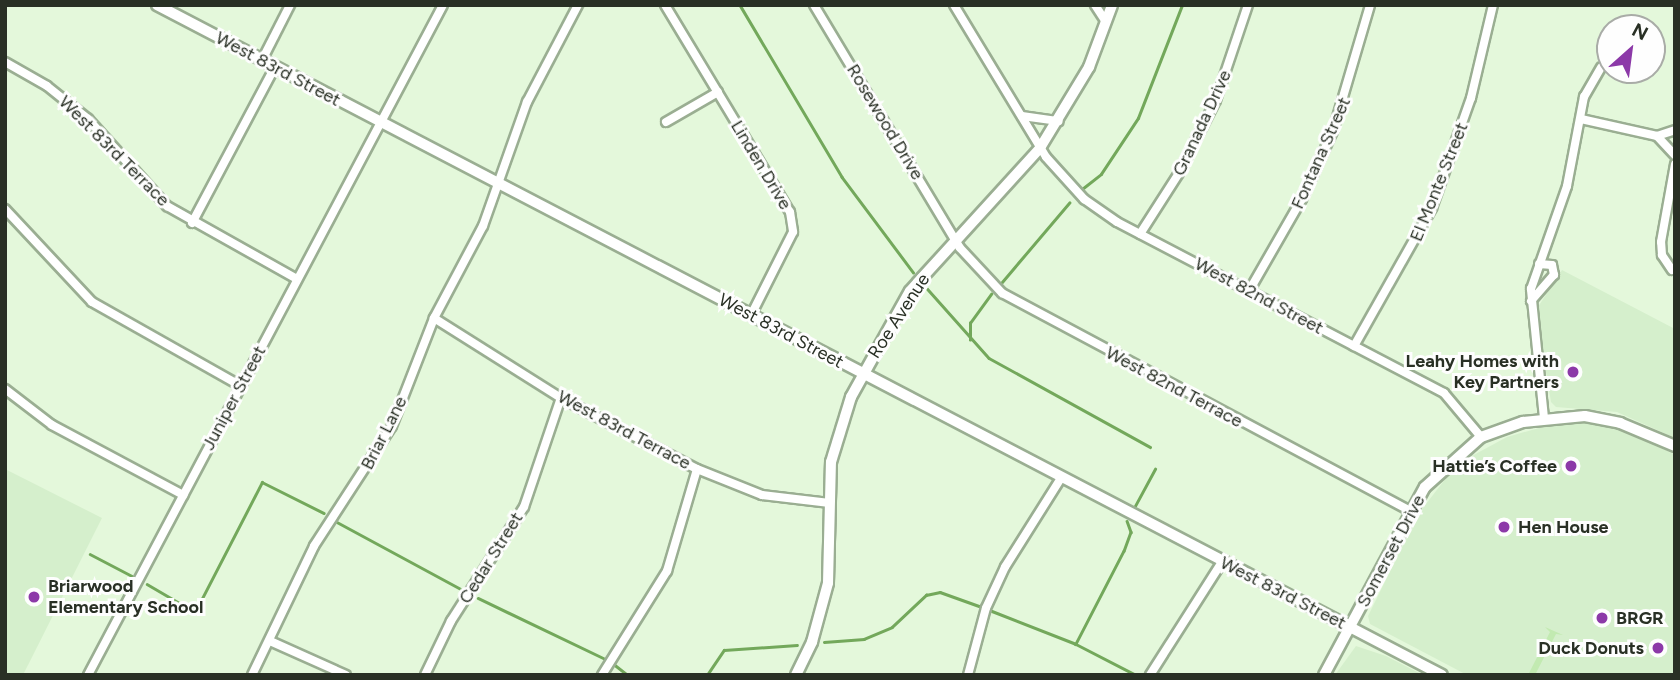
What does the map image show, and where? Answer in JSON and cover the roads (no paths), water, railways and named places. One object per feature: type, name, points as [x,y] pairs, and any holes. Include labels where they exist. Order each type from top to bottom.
[{"type":"main road","name":"Roe Avenue","points":[[796,675],[812,642],[828,583],[835,441],[862,374],[910,291],[1040,148],[1059,121],[1107,22],[1112,5]]},
{"type":"street","name":"West 83rd Street","points":[[157,5],[1442,675]]},
{"type":"street","points":[[262,60],[290,5]]},
{"type":"street","name":"Juniper Street","points":[[88,675],[443,5]]},
{"type":"street","name":"Briar Lane","points":[[253,675],[314,546],[392,426],[434,318],[471,252],[527,102],[578,5]]},
{"type":"street","name":"Linden Drive","points":[[665,5],[785,202],[793,223],[786,249],[751,315]]},
{"type":"street","name":"Rosewood Drive","points":[[814,5],[956,240]]},
{"type":"street","points":[[954,5],[1040,148]]},
{"type":"street","points":[[1095,5],[1107,22]]},
{"type":"street","name":"Granada Drive","points":[[1140,234],[1179,173],[1216,100],[1248,5]]},
{"type":"street","name":"Fontana Street","points":[[1250,291],[1329,141],[1370,5]]},
{"type":"street","name":"El Monte Street","points":[[1354,346],[1432,208],[1468,109],[1493,5]]},
{"type":"street","name":"West 83rd Terrace","points":[[5,62],[67,102],[152,191],[192,223],[297,279]]},
{"type":"street","points":[[192,223],[275,67]]},
{"type":"street","points":[[1544,418],[1531,301],[1539,264],[1567,186],[1589,84],[1596,74]]},
{"type":"street","points":[[666,122],[718,92]]},
{"type":"street","points":[[1022,116],[1059,121]]},
{"type":"street","points":[[1581,119],[1657,136],[1675,130]]},
{"type":"street","points":[[1657,136],[1675,155]]},
{"type":"street","name":"West 82nd Street","points":[[1040,148],[1084,199],[1140,234],[1450,397],[1481,438]]},
{"type":"street","points":[[1672,270],[1662,255],[1661,242],[1675,164]]},
{"type":"street","points":[[5,209],[92,302],[125,324],[241,386]]},
{"type":"street","name":"West 82nd Terrace","points":[[956,240],[986,279],[1021,306],[1411,511]]},
{"type":"street","points":[[1531,301],[1554,275],[1552,265],[1539,264]]},
{"type":"street","name":"West 83rd Terrace","points":[[434,318],[561,398],[696,468],[762,495],[830,503]]},
{"type":"street","points":[[5,389],[52,425],[183,495]]},
{"type":"street","name":"Cedar Street","points":[[425,675],[451,621],[524,507],[561,398]]},
{"type":"street","name":"Somerset Drive","points":[[1324,675],[1411,511],[1438,473],[1481,438],[1544,418],[1603,419],[1675,446]]},
{"type":"street","points":[[602,675],[667,571],[696,468]]},
{"type":"street","points":[[968,675],[986,608],[1000,578],[1061,478]]},
{"type":"street","points":[[1150,675],[1222,562]]},
{"type":"street","points":[[270,641],[346,675]]},
{"type":"waterway","points":[[740,5],[842,177],[913,272]]},
{"type":"waterway","points":[[1082,189],[1101,174],[1138,118],[1182,5]]},
{"type":"waterway","points":[[1002,282],[1069,203]]},
{"type":"waterway","points":[[925,286],[989,358],[1150,447]]},
{"type":"waterway","points":[[970,340],[970,323],[991,294]]},
{"type":"waterway","points":[[1135,506],[1155,469]]},
{"type":"waterway","points":[[147,584],[195,612],[262,482],[324,513]]},
{"type":"waterway","points":[[1127,521],[1131,532],[1124,551],[1076,644],[1136,675]]},
{"type":"waterway","points":[[337,522],[463,590]]},
{"type":"waterway","points":[[90,554],[132,576]]},
{"type":"waterway","points":[[824,642],[864,639],[892,627],[926,595],[940,592],[979,606]]},
{"type":"waterway","points":[[478,598],[603,658]]},
{"type":"waterway","points":[[992,611],[1076,644]]},
{"type":"waterway","points":[[707,675],[724,650],[797,645]]},
{"type":"waterway","points":[[615,665],[628,675]]},
{"type":"place","name":"Leahy Homes with Key Partners","points":[[1573,372]]},
{"type":"place","name":"Hattie’s Coffee","points":[[1571,466]]},
{"type":"place","name":"Hen House","points":[[1504,527]]},
{"type":"place","name":"Briarwood Elementary School","points":[[34,597]]},
{"type":"place","name":"BRGR","points":[[1602,618]]},
{"type":"place","name":"Duck Donuts","points":[[1658,648]]}]
